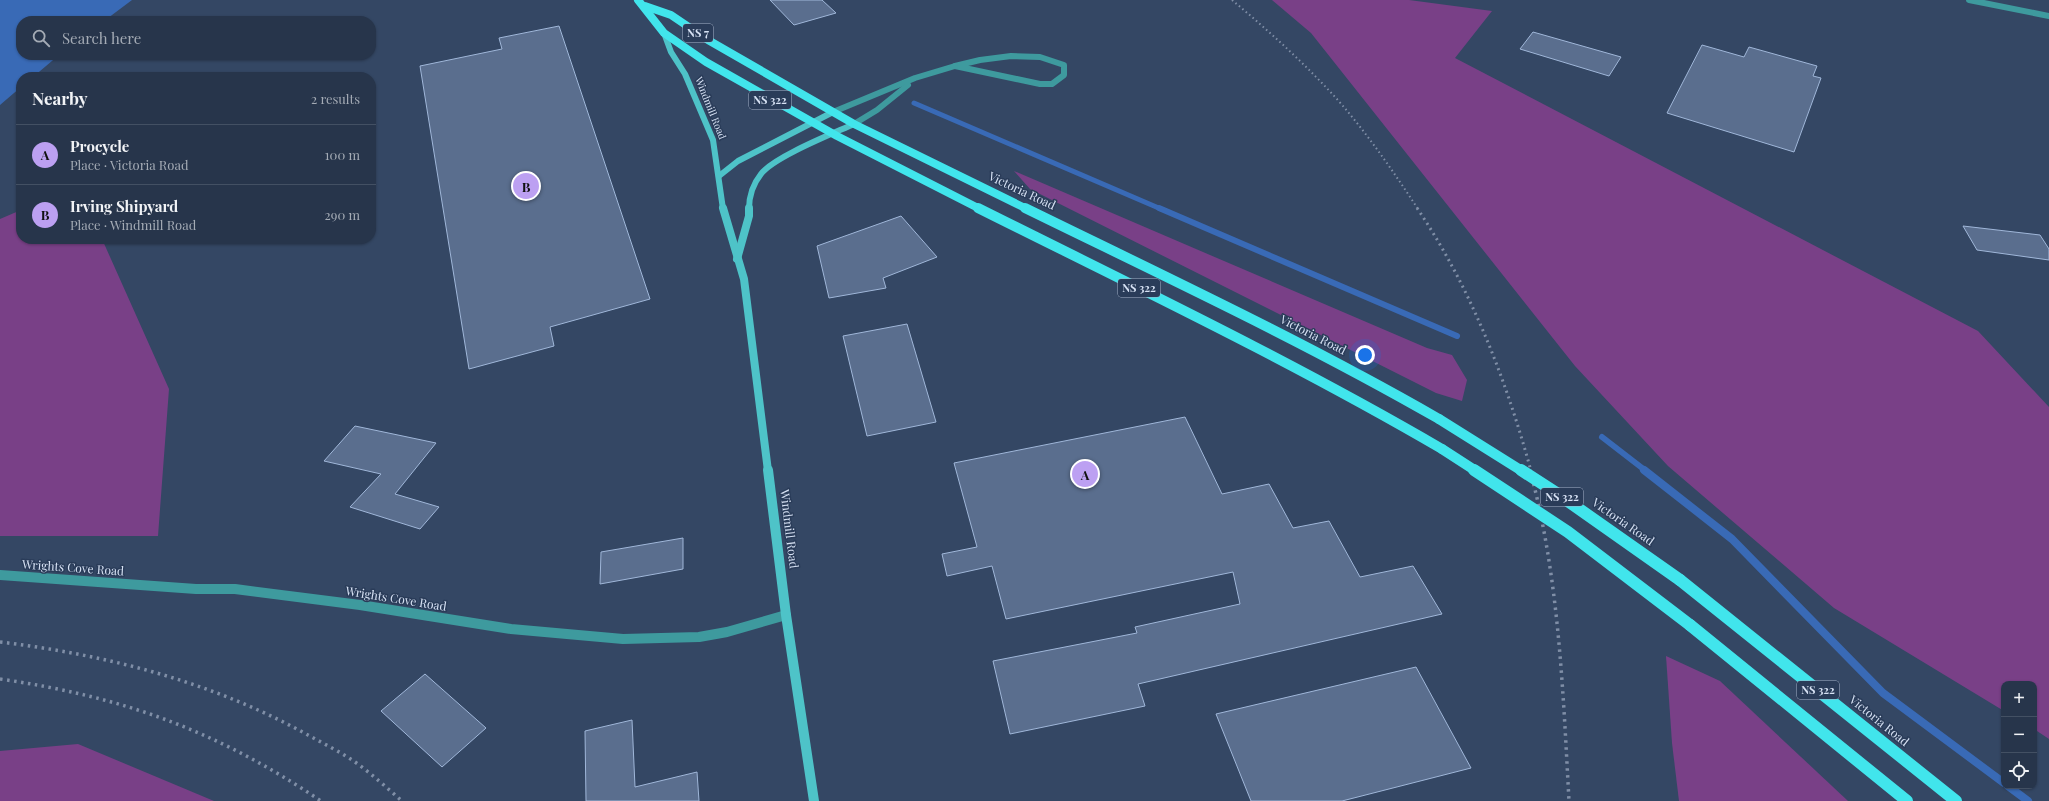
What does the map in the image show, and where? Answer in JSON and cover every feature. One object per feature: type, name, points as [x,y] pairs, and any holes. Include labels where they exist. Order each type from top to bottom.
[{"type":"main road","name":"Windmill Road","points":[[638,0],[645,6],[654,22],[664,33],[671,52],[685,74],[713,140],[723,209],[737,260],[744,279],[786,615],[814,801]]},
{"type":"main road","name":"Victoria Road","points":[[645,6],[671,14],[708,40],[854,124],[1223,305],[1387,389],[1439,419],[1555,492],[1680,580],[1956,801]]},
{"type":"main road","name":"NS 322","points":[[664,33],[729,76],[832,135],[1256,346],[1378,411],[1442,449],[1562,528],[1690,625],[1908,801]]},
{"type":"main road","points":[[719,176],[738,161],[833,112]]},
{"type":"main road","points":[[737,260],[749,216],[749,197],[761,174],[779,160],[854,124]]},
{"type":"street","points":[[1969,0],[2049,16]]},
{"type":"street","points":[[833,112],[913,80],[954,66],[1007,56],[1036,56],[1052,59],[1064,65],[1064,75],[1052,84],[1040,84],[954,66]]},
{"type":"street","points":[[854,124],[877,110],[913,80]]},
{"type":"street","name":"Wrights Cove Road","points":[[0,575],[196,589],[235,589],[360,605],[511,629],[623,639],[699,637],[727,632],[786,615]]},
{"type":"shaded area","points":[[1272,0],[1409,0],[1492,11],[1455,58],[1978,331],[2049,407],[2049,739],[2037,731],[2037,681],[2001,681],[2001,709],[1834,608],[1668,466],[1575,366],[1311,33]]},
{"type":"shaded area","points":[[1014,171],[1427,348],[1452,355],[1467,380],[1462,401],[1436,393],[1030,189]]},
{"type":"shaded area","points":[[16,212],[16,244],[104,244],[169,389],[158,536],[0,536],[0,219]]},
{"type":"shaded area","points":[[1666,656],[1720,681],[1848,801],[1679,801],[1672,743]]},
{"type":"shaded area","points":[[78,744],[214,801],[0,801],[0,751]]},
{"type":"water","points":[[0,0],[132,0],[111,16],[16,16],[16,60],[53,60],[39,72],[16,72],[16,91],[0,105]]},
{"type":"building","points":[[770,0],[822,0],[836,13],[794,25]]},
{"type":"building","points":[[559,26],[650,299],[550,327],[554,346],[469,369],[420,66],[502,49],[499,38]]},
{"type":"building","points":[[1533,32],[1621,57],[1609,76],[1520,49]]},
{"type":"building","points":[[1702,45],[1744,57],[1749,47],[1817,66],[1813,76],[1821,78],[1794,152],[1667,113]]},
{"type":"building","points":[[901,216],[937,257],[883,278],[886,288],[829,298],[817,246]]},
{"type":"building","points":[[1963,226],[2040,235],[2049,249],[2049,260],[1977,250]]},
{"type":"building","points":[[907,324],[936,422],[867,436],[843,336]]},
{"type":"building","points":[[1185,417],[1222,494],[1269,484],[1293,528],[1329,521],[1360,577],[1413,566],[1442,614],[1138,684],[1145,706],[1010,734],[993,661],[1137,633],[1135,627],[1240,604],[1233,572],[1006,619],[992,566],[947,576],[942,554],[977,547],[954,463]]},
{"type":"building","points":[[355,426],[436,443],[395,494],[439,507],[420,529],[350,507],[381,474],[324,461]]},
{"type":"building","points":[[683,538],[683,569],[600,584],[601,552]]},
{"type":"building","points":[[1416,667],[1471,768],[1342,801],[1251,801],[1216,714]]},
{"type":"building","points":[[425,674],[486,728],[442,767],[381,711]]},
{"type":"building","points":[[632,720],[635,787],[697,772],[699,801],[586,801],[585,731]]},
{"type":"waterway","points":[[914,103],[1161,209]]},
{"type":"waterway","points":[[1159,208],[1457,336]]},
{"type":"waterway","points":[[1602,437],[1646,471]]},
{"type":"waterway","points":[[1644,470],[1732,539],[1883,693],[2001,781]]},
{"type":"waterway","points":[[2012,789],[2028,801]]},
{"type":"railway","points":[[1232,0],[1286,48],[1336,98],[1379,152],[1418,209]]},
{"type":"railway","points":[[1417,208],[1454,270],[1485,335],[1510,402],[1531,471]]},
{"type":"railway","points":[[1530,470],[1540,510],[1554,593],[1562,676],[1569,801]]},
{"type":"railway","points":[[0,642],[120,663],[197,686],[235,700],[272,716],[344,755],[367,771],[402,801]]},
{"type":"railway","points":[[0,679],[88,696],[129,707],[168,720],[206,736],[244,755],[282,776],[321,801]]},
{"type":"place","name":"Irving Shipyard","points":[[526,186]]},
{"type":"place","name":"Procycle","points":[[1085,474]]}]
